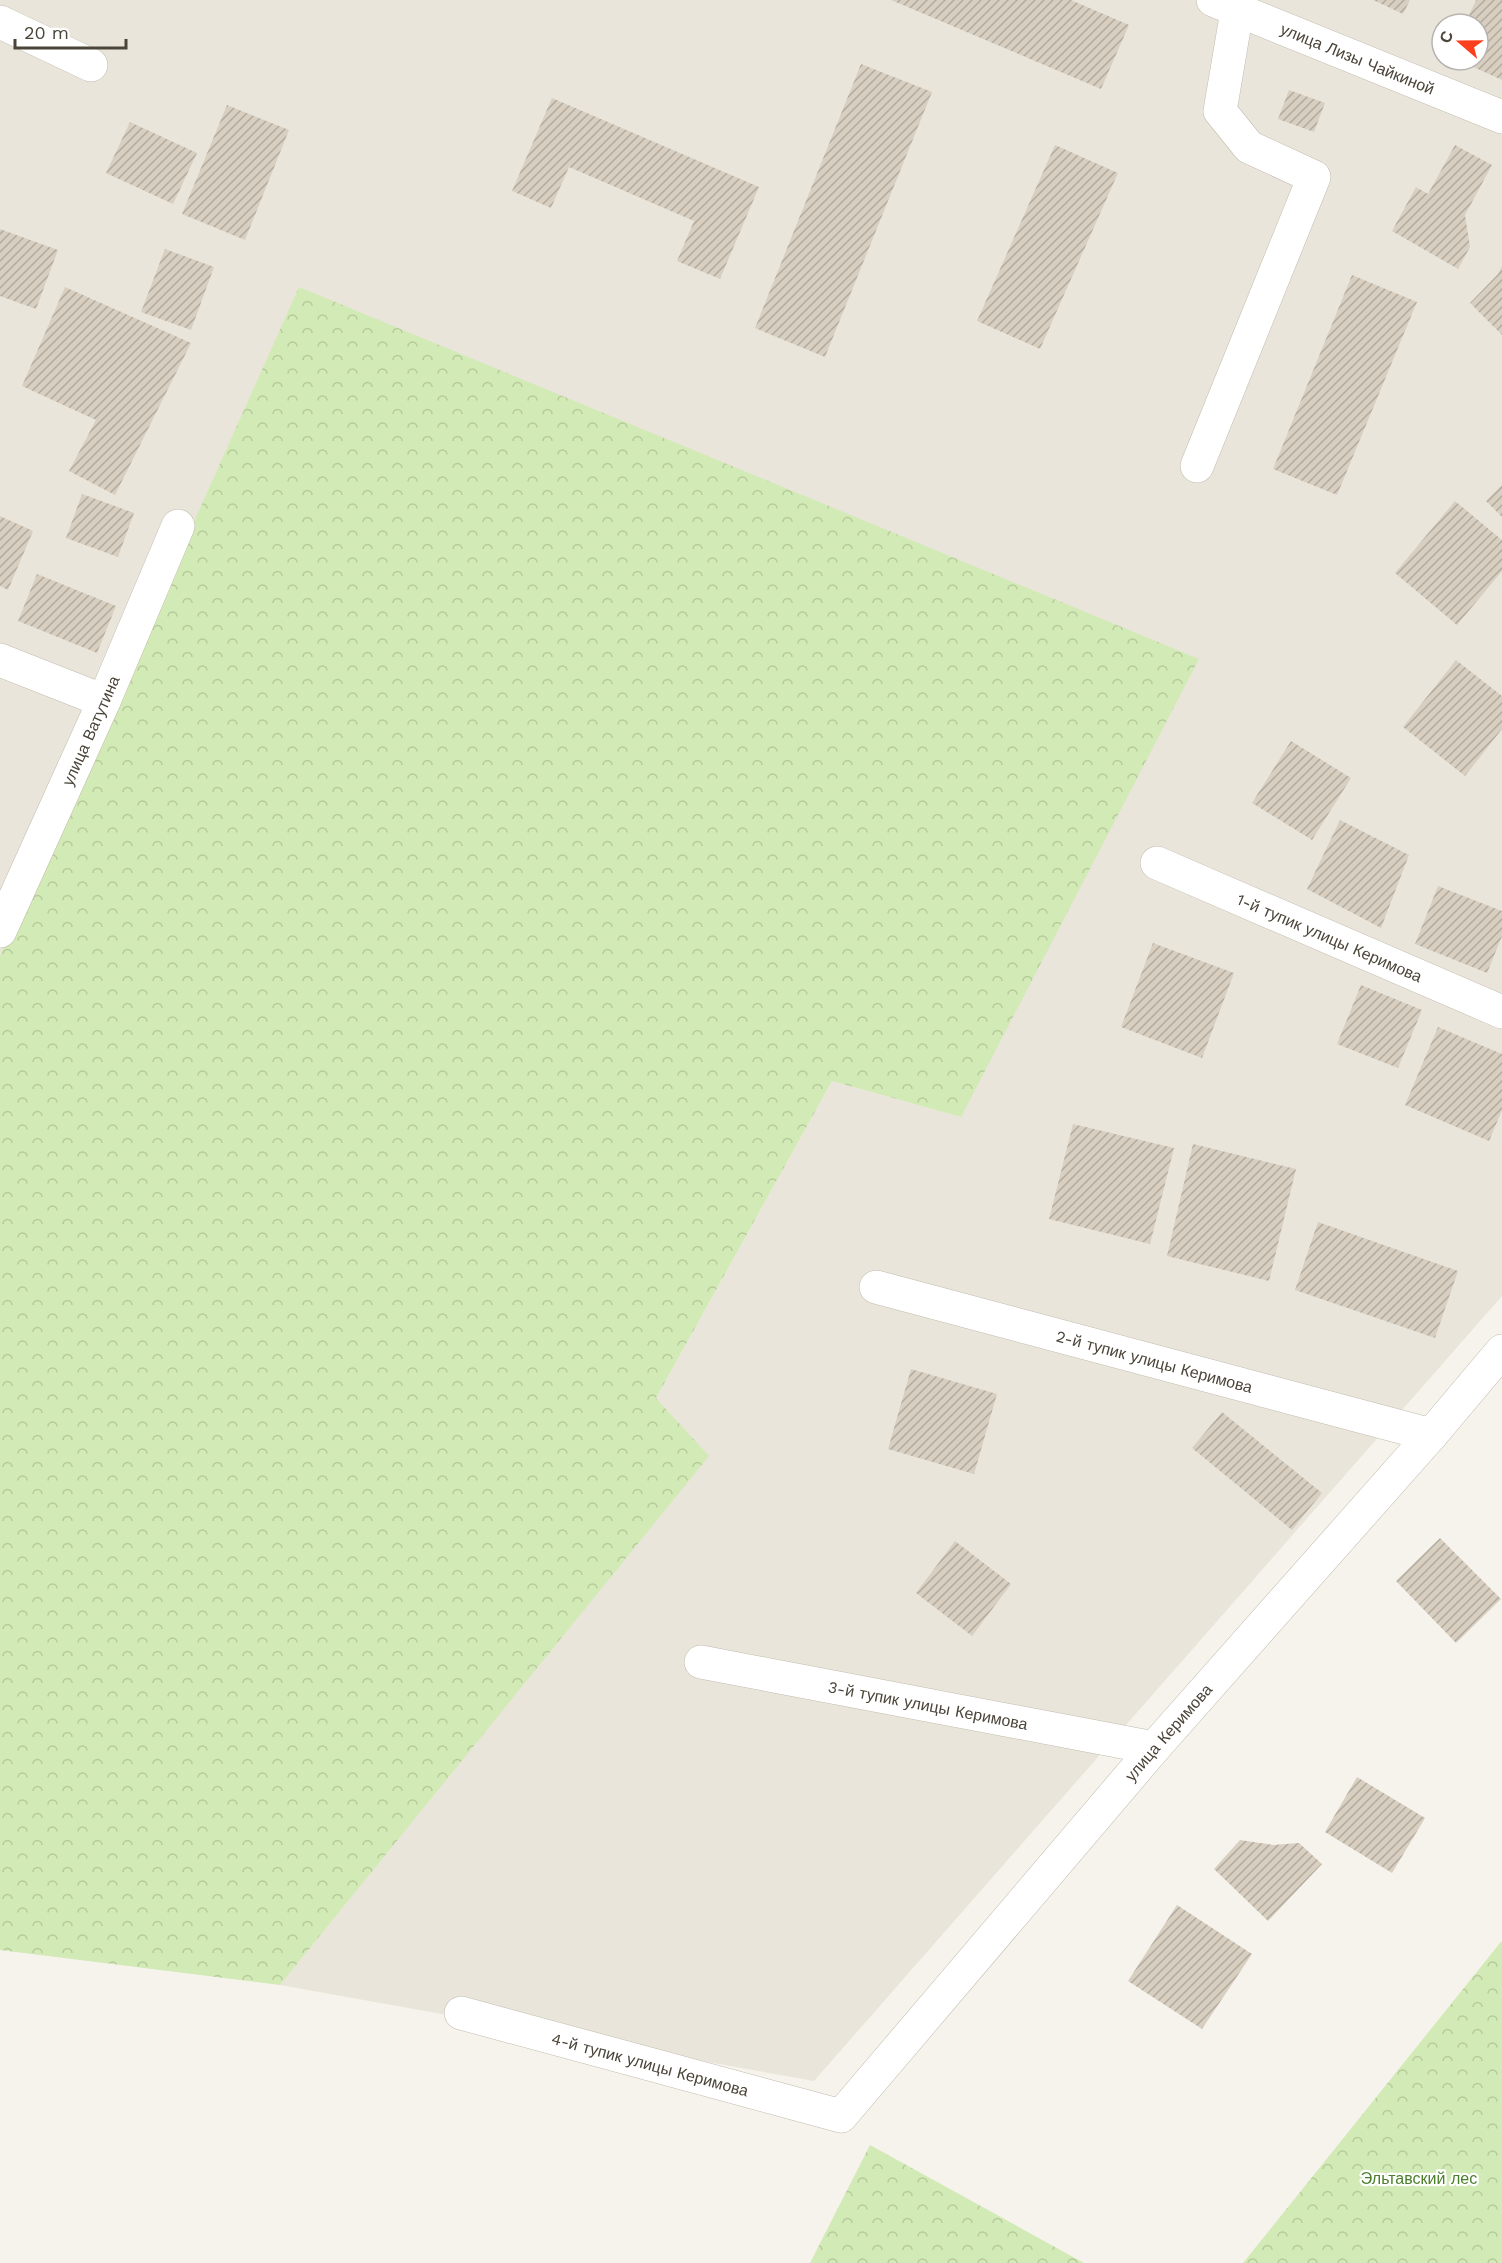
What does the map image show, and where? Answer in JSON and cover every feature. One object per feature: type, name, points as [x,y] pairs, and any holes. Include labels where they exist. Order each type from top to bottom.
[{"type":"street","name":"улица Лизы Чайкиной","points":[[1225,5],[1502,117]]},
{"type":"street","points":[[1197,466],[1314,177],[1249,147],[1220,111],[1225,5]]},
{"type":"street","points":[[0,22],[91,64]]},
{"type":"street","name":"улица Ватутина","points":[[0,931],[104,701],[178,526]]},
{"type":"street","points":[[0,660],[104,701]]},
{"type":"street","name":"1-й тупик улицы Керимова","points":[[1157,863],[1502,1012]]},
{"type":"street","name":"2-й тупик улицы Керимова","points":[[876,1287],[1431,1435]]},
{"type":"street","name":"улица Керимова","points":[[841,2116],[1154,1748],[1431,1435],[1502,1351]]},
{"type":"street","name":"3-й тупик улицы Керимова","points":[[701,1662],[1154,1748]]},
{"type":"street","name":"4-й тупик улицы Керимова","points":[[460,2013],[841,2116]]},
{"type":"shaded area","points":[[0,0],[1502,0],[1502,1296],[814,2081],[280,1985],[708,1456],[656,1398],[832,1081],[961,1117],[299,288],[0,955]]},
{"type":"green space","points":[[299,287],[1199,659],[961,1117],[832,1081],[656,1398],[709,1456],[280,1985],[0,1950],[0,955]]},
{"type":"green space","name":"Эльтавский лес","points":[[1502,1941],[1502,2263],[1243,2263],[1500,1943]]},
{"type":"green space","points":[[870,2145],[1084,2263],[810,2263]]},
{"type":"building","points":[[891,0],[1071,0],[1129,25],[1101,89]]},
{"type":"building","points":[[1373,0],[1410,0],[1403,14]]},
{"type":"building","points":[[1476,0],[1502,0],[1502,80],[1484,72],[1490,72],[1490,12],[1470,12]]},
{"type":"building","points":[[861,64],[932,92],[825,357],[755,328]]},
{"type":"building","points":[[1289,90],[1325,103],[1314,132],[1278,119]]},
{"type":"building","points":[[552,98],[759,187],[720,279],[677,261],[694,221],[569,167],[551,208],[512,191]]},
{"type":"building","points":[[227,105],[289,130],[245,240],[182,214]]},
{"type":"building","points":[[130,122],[197,153],[173,204],[106,173]]},
{"type":"building","points":[[1055,145],[1118,173],[1040,349],[977,321]]},
{"type":"building","points":[[1455,145],[1492,165],[1465,215],[1470,247],[1458,269],[1392,231],[1416,187],[1428,194]]},
{"type":"building","points":[[0,229],[58,250],[36,309],[0,296]]},
{"type":"building","points":[[165,249],[214,267],[191,330],[141,312]]},
{"type":"building","points":[[1502,266],[1502,335],[1470,303],[1498,274]]},
{"type":"building","points":[[1352,275],[1417,302],[1337,495],[1273,469]]},
{"type":"building","points":[[65,287],[191,343],[115,495],[69,471],[96,420],[22,386]]},
{"type":"building","points":[[1502,485],[1502,517],[1486,501]]},
{"type":"building","points":[[82,494],[134,513],[118,557],[66,538]]},
{"type":"building","points":[[1455,501],[1502,540],[1502,571],[1457,625],[1395,573]]},
{"type":"building","points":[[0,516],[33,531],[8,590],[0,586]]},
{"type":"building","points":[[37,574],[116,606],[97,653],[18,621]]},
{"type":"building","points":[[1456,660],[1502,696],[1502,729],[1465,776],[1403,727]]},
{"type":"building","points":[[1291,741],[1351,778],[1312,840],[1252,803]]},
{"type":"building","points":[[1340,820],[1409,855],[1381,928],[1307,889]]},
{"type":"building","points":[[1438,886],[1502,911],[1502,936],[1487,973],[1415,944]]},
{"type":"building","points":[[1153,943],[1234,973],[1202,1058],[1121,1027]]},
{"type":"building","points":[[1361,985],[1422,1010],[1398,1068],[1337,1044]]},
{"type":"building","points":[[1438,1027],[1502,1054],[1502,1110],[1489,1141],[1405,1105]]},
{"type":"building","points":[[1073,1124],[1174,1148],[1150,1244],[1049,1219]]},
{"type":"building","points":[[1193,1144],[1296,1169],[1269,1281],[1167,1256]]},
{"type":"building","points":[[1318,1222],[1458,1271],[1435,1338],[1295,1290]]},
{"type":"building","points":[[911,1369],[997,1394],[974,1474],[888,1449]]},
{"type":"building","points":[[1222,1412],[1322,1493],[1292,1530],[1192,1448]]},
{"type":"building","points":[[1440,1538],[1501,1599],[1456,1643],[1396,1581]]},
{"type":"building","points":[[955,1541],[1011,1584],[972,1636],[916,1593]]},
{"type":"building","points":[[1357,1777],[1425,1818],[1392,1873],[1325,1832]]},
{"type":"building","points":[[1240,1840],[1273,1845],[1299,1843],[1322,1864],[1268,1921],[1214,1869]]},
{"type":"building","points":[[1177,1905],[1252,1954],[1202,2029],[1128,1981]]}]
